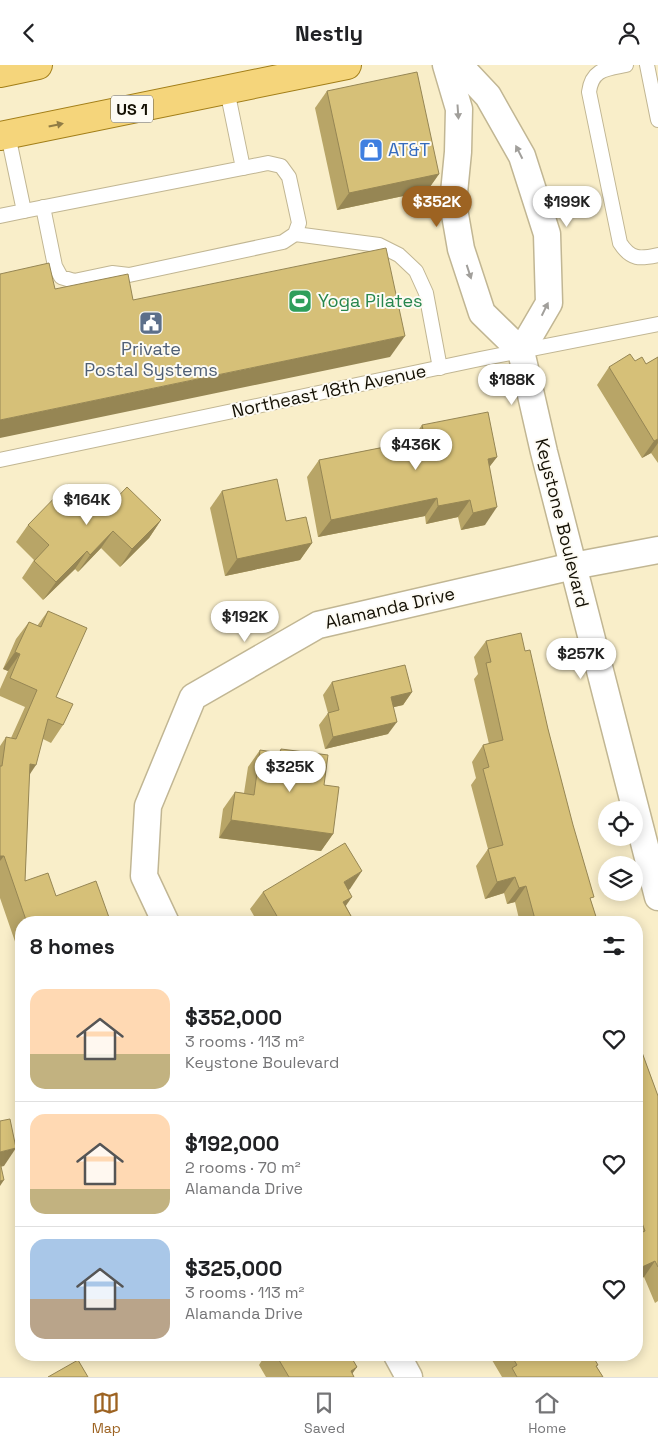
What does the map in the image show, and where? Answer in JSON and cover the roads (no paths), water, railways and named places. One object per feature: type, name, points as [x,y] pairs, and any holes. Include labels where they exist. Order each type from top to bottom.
[{"type":"main road","points":[[0,73],[38,65]]},
{"type":"main road","name":"US 1","points":[[3,133],[346,65]]},
{"type":"street","points":[[446,65],[459,109],[454,203],[462,249],[482,313],[521,351],[549,303],[547,234],[522,156],[488,97],[459,65]]},
{"type":"street","name":"Keystone Boulevard","points":[[521,351],[544,452],[658,897]]},
{"type":"street","name":"Alamanda Drive","points":[[163,916],[144,876],[148,806],[193,697],[318,625],[573,566],[658,550]]},
{"type":"street","points":[[400,1361],[409,1377]]},
{"type":"lane","points":[[626,65],[604,70],[595,75],[590,82],[589,92],[620,243],[625,251],[633,257],[642,258],[658,255]]},
{"type":"lane","points":[[647,65],[658,120]]},
{"type":"lane","points":[[227,90],[243,168]]},
{"type":"lane","points":[[3,133],[24,211]]},
{"type":"lane","points":[[0,216],[43,207],[268,163],[281,166],[289,177],[299,223],[295,234],[284,243],[129,275],[112,273],[74,281],[61,277],[55,267],[43,207]]},
{"type":"lane","points":[[295,234],[379,245],[399,255],[416,271],[426,293],[440,368]]},
{"type":"lane","name":"Northeast 18th Avenue","points":[[0,460],[658,324]]},
{"type":"place","name":"AT&T","points":[[371,150]]},
{"type":"place","name":"Yoga Pilates","points":[[300,301]]},
{"type":"place","name":"Private Postal Systems","points":[[151,323]]}]
